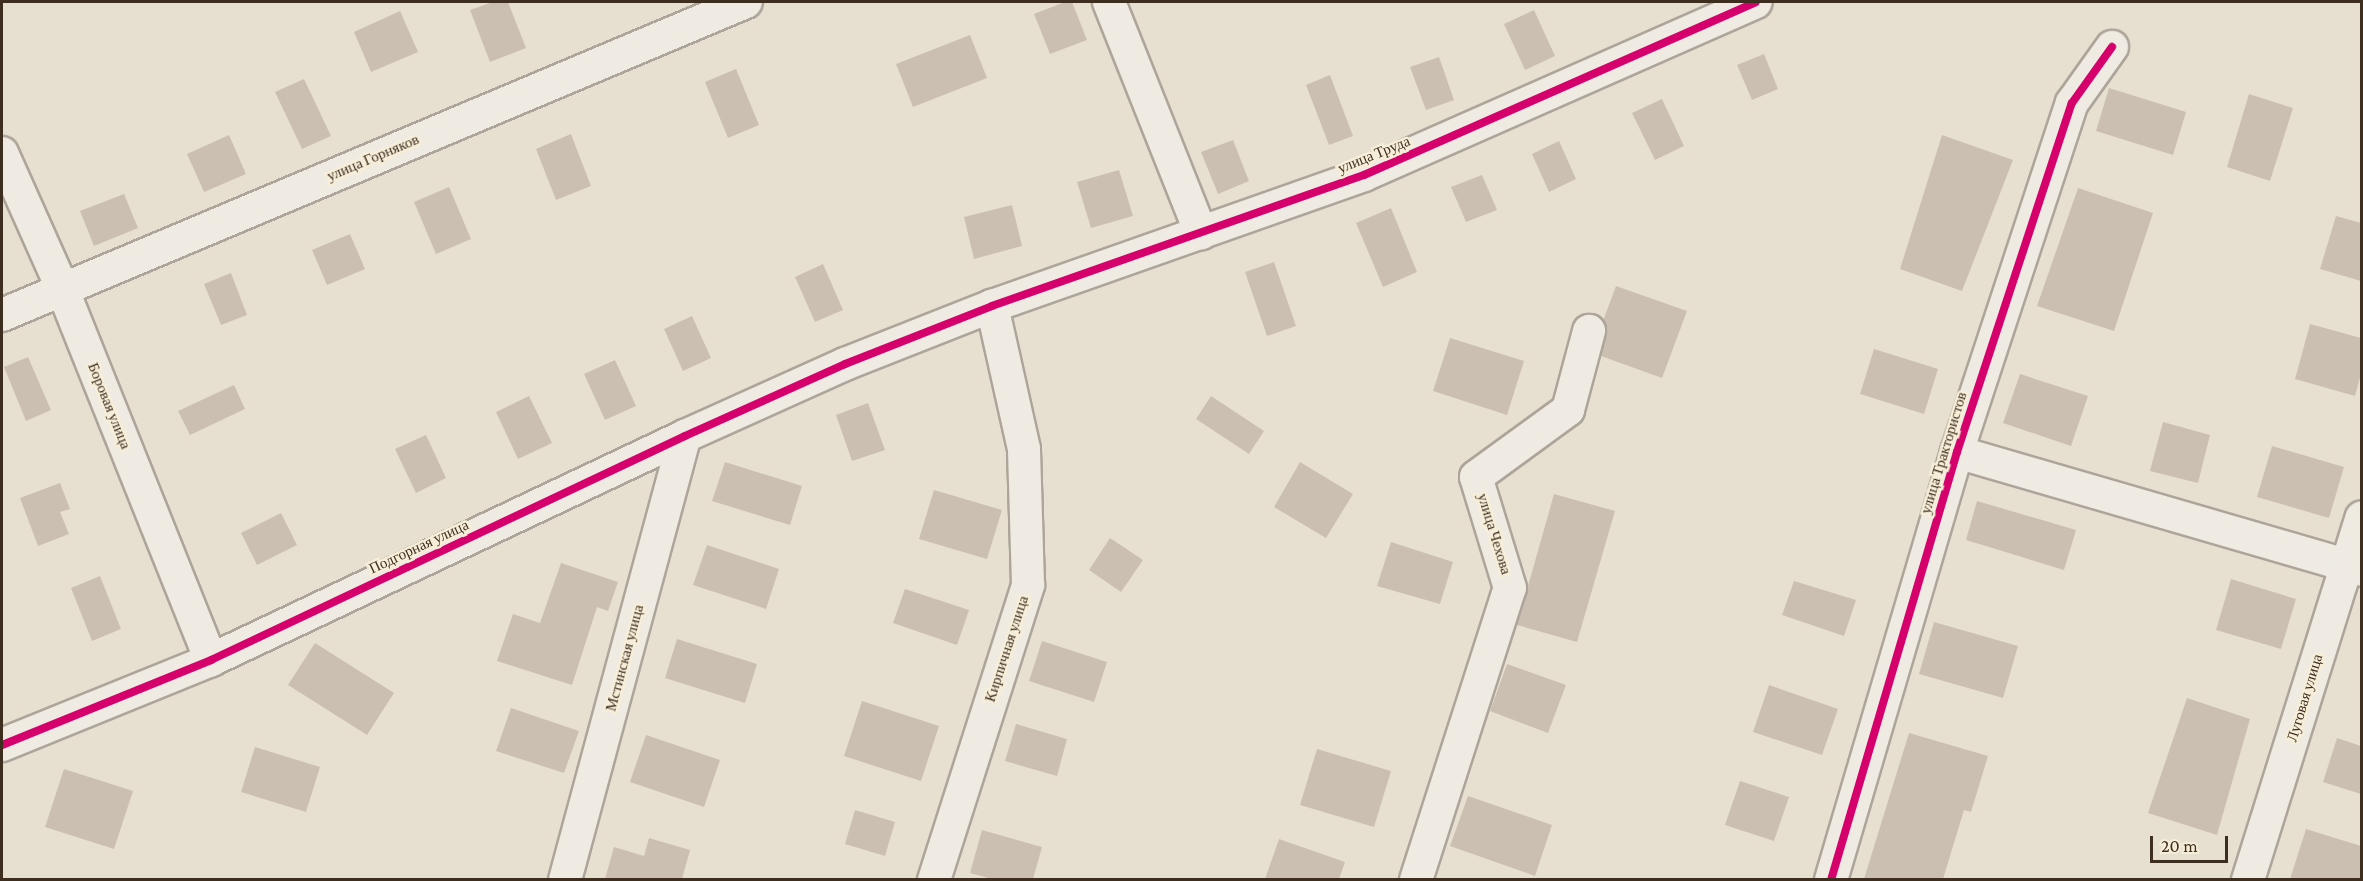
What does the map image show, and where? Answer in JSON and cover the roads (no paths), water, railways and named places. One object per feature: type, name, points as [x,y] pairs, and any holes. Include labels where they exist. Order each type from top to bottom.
[{"type":"street","name":"улица Горняков","points":[[2,315],[746,2]]},
{"type":"street","points":[[1109,2],[1201,233]]},
{"type":"street","name":"улица Труда","points":[[845,364],[992,306],[1364,175],[1755,2]]},
{"type":"street","name":"улица Трактористов","points":[[1831,879],[1957,452],[2072,103],[2112,47]]},
{"type":"street","name":"Боровая улица","points":[[2,153],[62,288],[212,660]]},
{"type":"street","name":"Кирпичная улица","points":[[934,879],[1028,585],[1024,449],[992,306]]},
{"type":"street","name":"улица Чехова","points":[[1416,879],[1510,588],[1476,477],[1568,410],[1589,332]]},
{"type":"street","name":"Подгорная улица","points":[[2,745],[212,660],[685,436],[845,364]]},
{"type":"street","name":"Мстинская улица","points":[[565,879],[685,436]]},
{"type":"street","points":[[1957,452],[2354,568]]},
{"type":"street","name":"Луговая улица","points":[[2248,879],[2354,568],[2361,516]]}]
